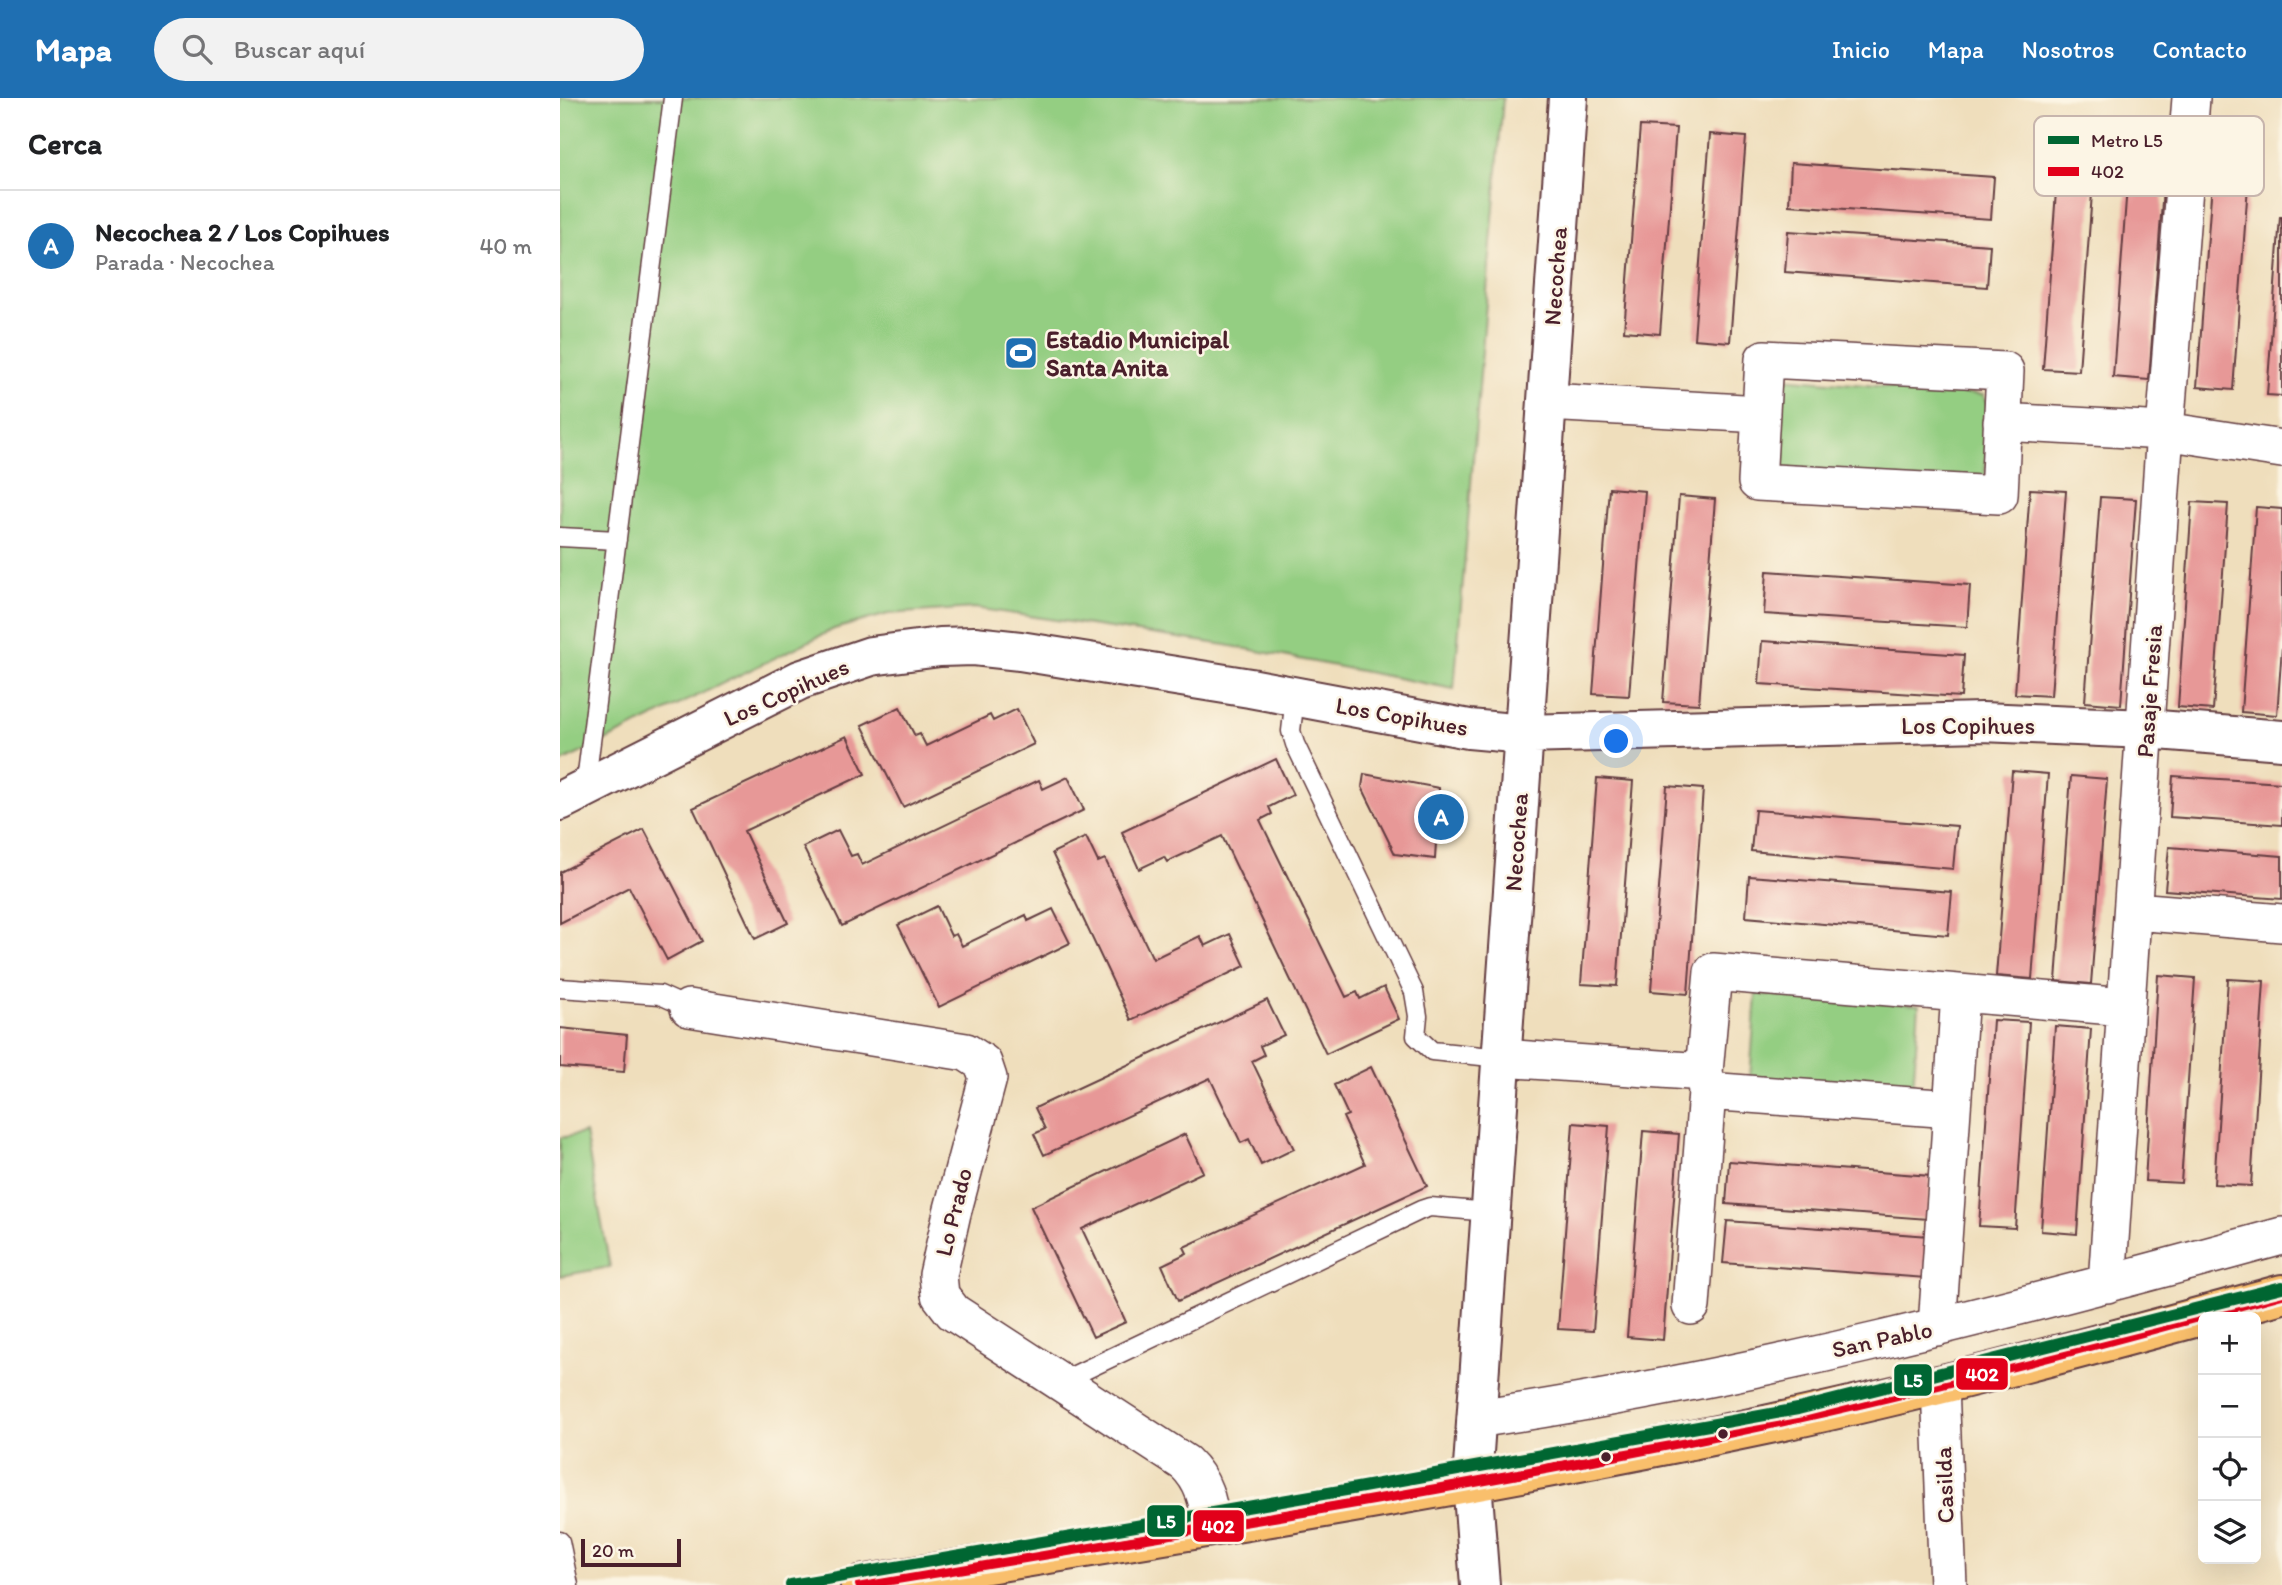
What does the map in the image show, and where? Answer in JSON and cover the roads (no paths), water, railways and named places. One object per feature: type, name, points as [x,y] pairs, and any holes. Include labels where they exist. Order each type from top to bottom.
[{"type":"main road","points":[[860,1585],[1472,1481],[1752,1427],[1940,1386],[2282,1294]]},
{"type":"street","name":"Necochea","points":[[1480,1585],[1472,1481],[1568,98]]},
{"type":"street","name":"Pasaje Fresia","points":[[2191,116],[2192,98]]},
{"type":"street","name":"Pasaje Fresia","points":[[2107,1284],[2165,431],[2184,196]]},
{"type":"street","points":[[1764,359],[2005,371],[2002,422],[1999,495],[1757,482],[1764,359]]},
{"type":"street","points":[[1547,402],[1761,414]]},
{"type":"street","points":[[2002,422],[2165,431],[2282,449]]},
{"type":"street","name":"Los Copihues","points":[[573,795],[800,680],[837,666],[903,650],[974,646],[1020,651],[1295,697],[1469,729],[1524,734],[1982,722],[2146,729],[2282,740]]},
{"type":"street","points":[[2134,911],[2282,923]]},
{"type":"street","points":[[1691,1306],[1713,972],[2125,1007]]},
{"type":"street","points":[[1937,1327],[1961,994]]},
{"type":"street","name":"Lo Prado","points":[[689,1008],[965,1052],[983,1063],[988,1078],[952,1213],[938,1285],[946,1305],[1185,1463],[1194,1471],[1203,1487],[1212,1526]]},
{"type":"street","points":[[1501,1058],[1952,1109]]},
{"type":"street","name":"San Pablo","points":[[1476,1419],[1685,1382],[1937,1327],[2282,1236]]},
{"type":"street","name":"Casilda","points":[[1940,1386],[1948,1585]]},
{"type":"lane","points":[[573,795],[617,540],[673,98]]},
{"type":"lane","points":[[560,537],[617,540]]},
{"type":"lane","points":[[1295,697],[1291,731],[1295,744],[1414,992],[1418,1016],[1416,1036],[1432,1051],[1501,1058]]},
{"type":"lane","points":[[560,988],[660,995],[689,1008]]},
{"type":"lane","points":[[1060,1382],[1421,1210],[1430,1208],[1490,1212]]},
{"type":"lane","points":[[560,1541],[569,1585]]},
{"type":"metro line","name":"L5","points":[[791,1585],[1798,1409],[2282,1287]]},
{"type":"place","name":"Estadio Municipal Santa Anita","points":[[1021,353]]},
{"type":"place","name":"Necochea 2 / Los Copihues","points":[[1441,817]]}]
